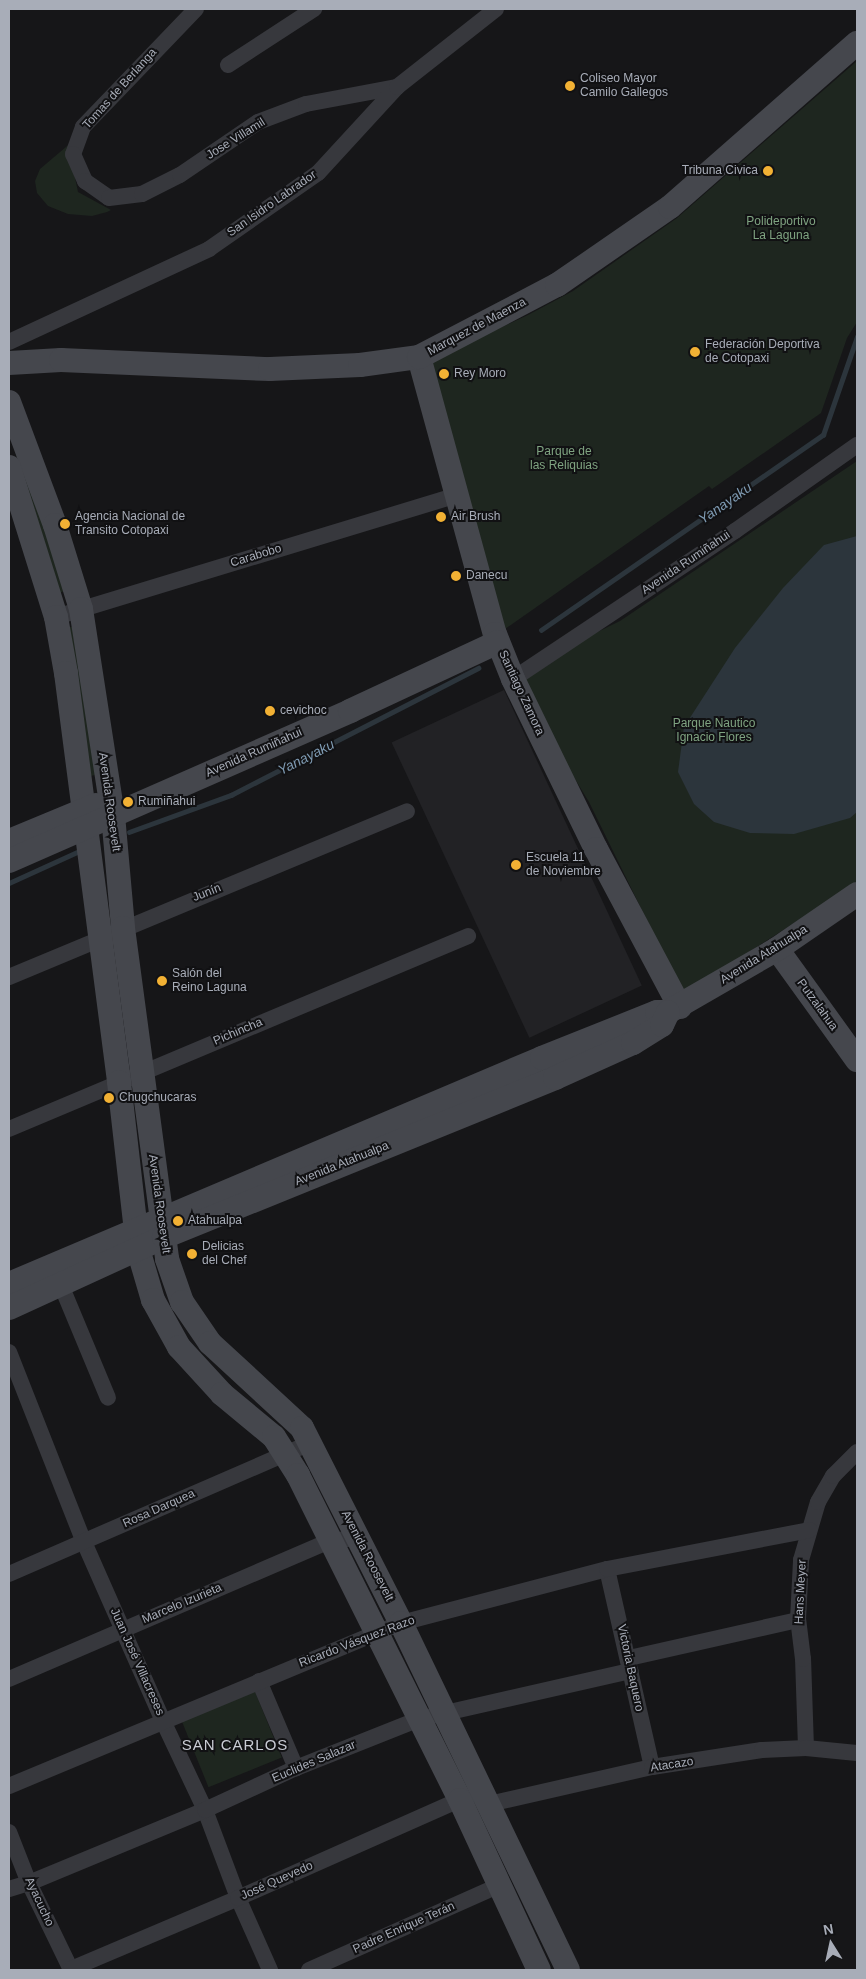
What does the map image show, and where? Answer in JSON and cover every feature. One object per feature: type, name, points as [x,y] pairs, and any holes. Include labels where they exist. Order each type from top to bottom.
[{"type":"street","name":"Tomas de Berlanga","points":[[109,198],[85,181],[74,154],[83,127],[196,9]]},
{"type":"street","points":[[228,65],[314,9]]},
{"type":"street","name":"San Isidro Labrador","points":[[9,342],[209,249],[318,173],[397,87],[496,9]]},
{"type":"street","name":"Marquez de Maenza","points":[[9,363],[61,360],[270,369],[360,365],[419,357],[556,285],[670,207],[857,43]]},
{"type":"street","name":"Jose Villamil","points":[[109,198],[142,194],[180,175],[258,122],[306,104],[397,87]]},
{"type":"street","name":"Santiago Zamora","points":[[419,357],[497,640],[512,676],[674,1009]]},
{"type":"street","name":"Avenida Roosevelt","points":[[9,402],[55,525],[82,609],[111,807],[122,928],[162,1228],[167,1259],[182,1302],[210,1343],[302,1428],[401,1623],[568,1970]]},
{"type":"street","name":"Avenida Rumiñahui","points":[[512,676],[735,531],[857,445]]},
{"type":"street","name":"Avenida Roosevelt","points":[[9,467],[56,617],[78,756],[84,820],[101,938],[137,1239],[153,1300],[179,1347],[222,1394],[274,1436],[298,1475],[329,1541],[460,1800],[539,1970]]},
{"type":"street","name":"Carabobo","points":[[56,617],[456,495]]},
{"type":"street","name":"Avenida Rumiñahui","points":[[9,861],[111,807],[497,640]]},
{"type":"street","name":"Junín","points":[[9,977],[122,928],[407,811]]},
{"type":"street","name":"Avenida Rumiñahui","points":[[9,841],[84,820]]},
{"type":"street","points":[[91,868],[117,862]]},
{"type":"street","name":"Avenida Atahualpa","points":[[9,1284],[137,1239],[551,1054],[657,1012],[674,1009],[777,949],[857,894]]},
{"type":"street","name":"Pichincha","points":[[9,1130],[468,936]]},
{"type":"street","name":"Putzalahua","points":[[777,949],[857,1060]]},
{"type":"street","name":"Avenida Atahualpa","points":[[9,1308],[61,1285],[137,1239]]},
{"type":"street","points":[[61,1285],[108,1398]]},
{"type":"street","name":"Juan José Villacreses","points":[[9,1352],[84,1542],[163,1721],[205,1810],[238,1898],[270,1970]]},
{"type":"street","name":"Rosa Darquea","points":[[9,1574],[310,1443]]},
{"type":"street","name":"Hans Meyer","points":[[806,1748],[803,1659],[798,1620],[801,1560],[818,1502],[833,1476],[857,1452]]},
{"type":"street","name":"Ricardo Vásquez Razo","points":[[9,1786],[401,1623],[608,1569],[809,1530]]},
{"type":"street","name":"Marcelo Izurieta","points":[[9,1679],[329,1541],[357,1538]]},
{"type":"street","name":"Victoria Baquero","points":[[608,1569],[652,1767]]},
{"type":"street","name":"Euclides Salazar","points":[[9,1889],[29,1883],[205,1810],[296,1768],[418,1719],[444,1714],[798,1620]]},
{"type":"street","points":[[259,1681],[296,1768]]},
{"type":"street","name":"Atacazo","points":[[486,1797],[652,1767],[762,1750],[806,1748],[857,1753]]},
{"type":"street","name":"José Quevedo","points":[[71,1970],[460,1800],[486,1797]]},
{"type":"street","name":"Ayacucho","points":[[9,1832],[29,1883],[71,1970]]},
{"type":"street","name":"Padre Enrique Terán","points":[[309,1970],[500,1885]]},
{"type":"shaded area","name":"Parque Nautico Ignacio Flores","points":[[857,536],[857,812],[850,818],[794,834],[750,833],[714,822],[694,804],[678,772],[684,727],[735,648],[783,588],[824,545]]},
{"type":"shaded area","name":"Escuela 11 de Noviembre","points":[[504,690],[642,985],[529,1038],[392,742]]},
{"type":"green space","points":[[857,61],[857,322],[847,338],[821,413],[712,489],[709,486],[505,629],[428,361],[528,315],[573,291],[677,218]]},
{"type":"green space","points":[[73,141],[73,168],[78,192],[111,210],[92,216],[68,214],[48,206],[37,193],[35,181],[40,169]]},
{"type":"green space","points":[[9,430],[29,469],[65,591],[56,594]]},
{"type":"green space","name":"Parque Nautico Ignacio Flores","points":[[857,461],[857,883],[683,994],[589,802],[511,674],[620,621]]},
{"type":"green space","points":[[78,626],[101,774],[90,776],[63,628]]},
{"type":"green space","points":[[254,1689],[282,1758],[208,1787],[181,1719]]},
{"type":"waterway","name":"Yanayaku","points":[[541,630],[823,435],[857,337]]},
{"type":"waterway","name":"Yanayaku","points":[[129,832],[231,795],[478,668]]},
{"type":"waterway","name":"Yanayaku","points":[[9,883],[77,852]]},
{"type":"place","name":"Coliseo Mayor Camilo Gallegos","points":[[570,86]]},
{"type":"place","name":"Tribuna Civica","points":[[768,171]]},
{"type":"place","name":"Federación Deportiva de Cotopaxi","points":[[695,352]]},
{"type":"place","name":"Rey Moro","points":[[444,374]]},
{"type":"place","name":"Air Brush","points":[[441,517]]},
{"type":"place","name":"Agencia Nacional de Transito Cotopaxi","points":[[65,524]]},
{"type":"place","name":"Danecu","points":[[456,576]]},
{"type":"place","name":"cevichoc","points":[[270,711]]},
{"type":"place","name":"Rumiñahui","points":[[128,802]]},
{"type":"place","name":"Escuela 11 de Noviembre","points":[[516,865]]},
{"type":"place","name":"Salón del Reino Laguna","points":[[162,981]]},
{"type":"place","name":"Chugchucaras","points":[[109,1098]]},
{"type":"place","name":"Atahualpa","points":[[178,1221]]},
{"type":"place","name":"Delicias del Chef","points":[[192,1254]]},
{"type":"district","name":"SAN CARLOS","points":[[235,1745]]},
{"type":"park label","name":"Polideportivo La Laguna","points":[[781,229]]},
{"type":"park label","name":"Parque de las Reliquias","points":[[564,459]]}]
